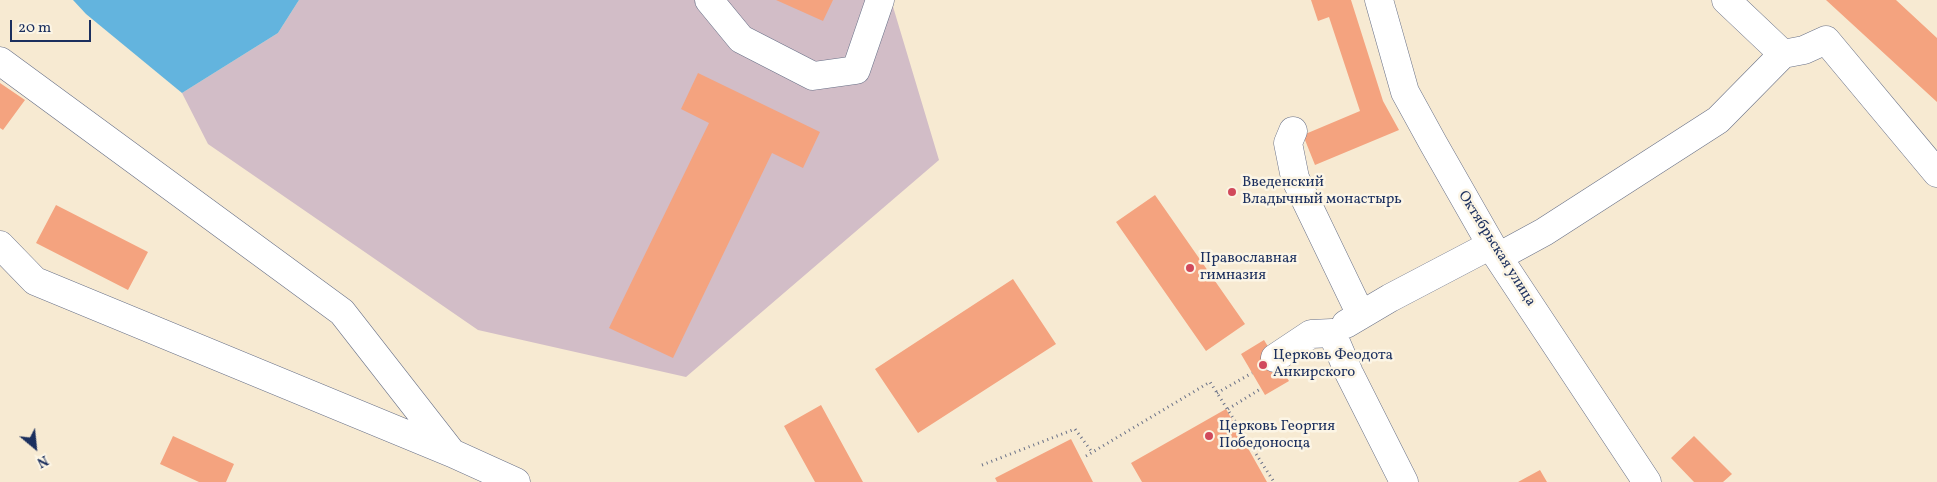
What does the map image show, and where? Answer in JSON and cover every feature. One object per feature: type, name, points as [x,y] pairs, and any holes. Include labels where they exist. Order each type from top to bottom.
[{"type":"street","points":[[709,0],[741,39],[813,76],[856,70],[880,0]]},
{"type":"street","name":"Октябрьская улица","points":[[1379,0],[1405,92],[1494,251],[1647,482]]},
{"type":"street","points":[[1726,0],[1783,54]]},
{"type":"street","points":[[1275,358],[1311,334],[1332,333],[1361,316],[1494,251],[1544,232],[1718,120],[1783,54],[1804,50],[1826,40],[1937,173]]},
{"type":"street","points":[[0,61],[342,312],[452,454]]},
{"type":"street","points":[[1294,130],[1288,144],[1296,178],[1361,316]]},
{"type":"street","points":[[0,245],[35,281],[516,482]]},
{"type":"street","points":[[1332,333],[1349,373],[1404,482]]},
{"type":"path","points":[[1217,393],[1252,372]]},
{"type":"path","points":[[1086,456],[1210,382],[1274,482]]},
{"type":"path","points":[[1228,409],[1262,388]]},
{"type":"path","points":[[982,465],[1075,429],[1092,452]]},
{"type":"shaded area","points":[[299,0],[891,0],[939,160],[686,377],[478,330],[208,144],[182,93],[278,33]]},
{"type":"water","points":[[73,0],[299,0],[278,33],[182,93],[86,14]]},
{"type":"building","points":[[776,0],[833,0],[823,21]]},
{"type":"building","points":[[1311,0],[1351,0],[1383,101],[1399,130],[1315,165],[1303,135],[1360,111],[1329,17],[1318,21]]},
{"type":"building","points":[[1826,0],[1896,0],[1937,38],[1937,102]]},
{"type":"building","points":[[698,73],[820,132],[803,168],[772,153],[673,358],[609,328],[709,123],[681,109]]},
{"type":"building","points":[[0,83],[25,100],[3,130],[0,128]]},
{"type":"building","points":[[1155,195],[1245,324],[1206,351],[1116,222]]},
{"type":"building","points":[[56,205],[148,252],[128,290],[36,243]]},
{"type":"building","points":[[1013,279],[1056,344],[918,433],[875,369]]},
{"type":"building","name":"Церковь Феодота Анкирского","points":[[1264,340],[1289,381],[1265,395],[1241,354]]},
{"type":"building","points":[[821,405],[863,482],[815,482],[784,426]]},
{"type":"building","name":"Церковь Георгия Победоносца","points":[[1226,409],[1267,482],[1142,482],[1131,463]]},
{"type":"building","points":[[173,436],[234,464],[226,482],[199,482],[160,464]]},
{"type":"building","points":[[1694,436],[1732,474],[1723,482],[1694,482],[1671,458]]},
{"type":"building","points":[[1071,439],[1093,482],[997,482],[995,478]]},
{"type":"building","points":[[1540,470],[1547,482],[1518,482]]},
{"type":"place","name":"Введенский Владычный монастырь","points":[[1232,192]]},
{"type":"place","name":"Православная гимназия","points":[[1190,268]]},
{"type":"place","name":"Церковь Феодота Анкирского","points":[[1263,365]]},
{"type":"place","name":"Церковь Георгия Победоносца","points":[[1209,436]]}]
